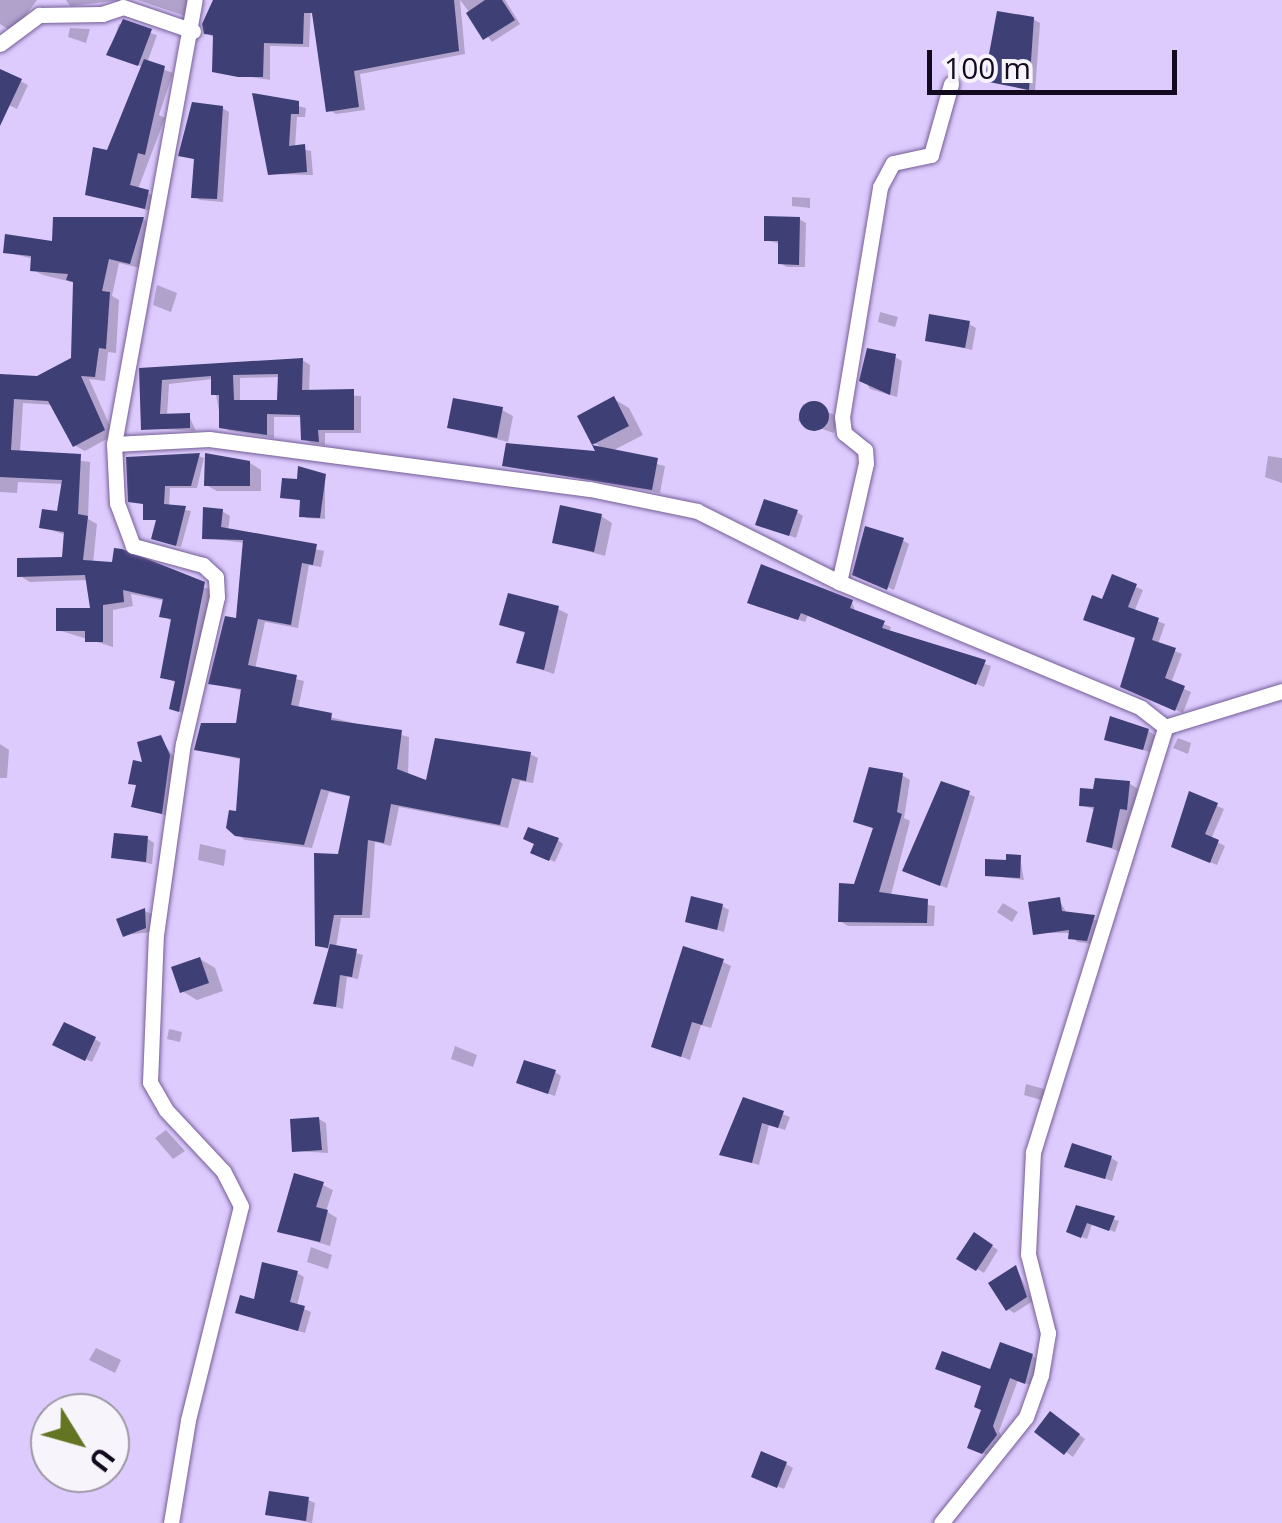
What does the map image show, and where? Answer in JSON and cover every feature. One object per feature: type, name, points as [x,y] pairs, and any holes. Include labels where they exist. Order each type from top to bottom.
[{"type":"street","points":[[171,1523],[188,1420],[241,1206],[223,1171],[166,1110],[150,1082],[156,935],[216,578],[203,565],[133,546],[117,503],[114,444],[160,162],[192,31],[195,0]]},
{"type":"street","points":[[0,44],[40,15],[102,14],[124,7],[192,31]]},
{"type":"street","points":[[839,582],[866,462],[865,450],[844,434],[842,417],[880,187],[893,163],[931,155],[951,84]]},
{"type":"street","points":[[114,444],[209,439],[590,489],[697,511],[839,582],[1140,708],[1165,727]]},
{"type":"street","points":[[1165,727],[1282,691]]},
{"type":"street","points":[[942,1523],[1026,1416],[1042,1375],[1048,1334],[1028,1254],[1033,1152],[1165,727]]},
{"type":"building","points":[[213,0],[454,0],[459,51],[354,71],[359,107],[326,112],[312,13],[304,13],[303,44],[264,43],[263,77],[238,77],[212,72],[213,35],[204,34],[202,24]]},
{"type":"building","points":[[485,0],[502,0],[515,20],[483,40],[466,13]]},
{"type":"building","points":[[997,11],[1034,17],[1029,90],[984,81]]},
{"type":"building","points":[[123,19],[152,29],[138,66],[106,55]]},
{"type":"building","points":[[144,59],[165,66],[145,155],[138,153],[130,185],[149,190],[145,209],[85,195],[93,147],[107,150]]},
{"type":"building","points":[[0,69],[22,79],[0,126]]},
{"type":"building","points":[[252,93],[299,101],[299,114],[291,114],[289,146],[305,144],[307,172],[268,175]]},
{"type":"building","points":[[192,102],[223,106],[217,199],[191,198],[194,159],[178,156]]},
{"type":"building","points":[[764,216],[800,217],[799,265],[778,264],[778,241],[764,241]]},
{"type":"building","points":[[53,217],[144,217],[130,264],[109,259],[102,291],[110,292],[106,349],[99,348],[95,377],[81,376],[105,430],[73,447],[48,401],[14,399],[11,450],[81,454],[78,514],[88,516],[83,560],[112,562],[114,548],[122,549],[205,582],[179,712],[169,709],[175,681],[160,678],[171,619],[159,617],[163,599],[123,590],[124,602],[103,605],[103,642],[85,642],[85,631],[56,631],[56,608],[90,608],[85,575],[17,577],[17,558],[62,557],[64,532],[39,528],[42,509],[57,511],[62,480],[0,477],[0,374],[37,376],[71,358],[73,282],[66,280],[68,274],[30,271],[31,256],[3,253],[5,234],[52,241]]},
{"type":"building","points":[[929,314],[970,321],[965,348],[925,341]]},
{"type":"building","points":[[867,348],[896,354],[890,395],[859,381]]},
{"type":"building","points":[[303,358],[302,390],[354,389],[354,430],[318,430],[319,442],[301,440],[300,415],[267,414],[267,435],[219,428],[219,395],[211,395],[211,376],[162,380],[160,414],[190,413],[190,428],[141,430],[139,368]],"holes":[[[278,374],[277,400],[234,400],[233,375]]]},
{"type":"building","points":[[614,396],[629,426],[592,445],[577,416]]},
{"type":"building","points":[[453,398],[503,407],[497,438],[447,428]]},
{"type":"building","points":[[814,401],[825,405],[829,416],[825,427],[814,431],[803,427],[799,416],[803,405]]},
{"type":"building","points":[[506,443],[595,451],[592,445],[658,458],[652,490],[502,466]]},
{"type":"building","points":[[200,453],[191,486],[165,486],[164,504],[186,506],[176,546],[151,539],[156,520],[143,520],[143,504],[128,502],[126,457]]},
{"type":"building","points":[[205,453],[250,461],[250,486],[204,486]]},
{"type":"building","points":[[298,466],[326,474],[320,518],[299,517],[300,500],[280,498],[282,478],[297,479]]},
{"type":"building","points":[[764,499],[798,510],[789,536],[755,525]]},
{"type":"building","points":[[560,505],[602,514],[594,552],[552,543]]},
{"type":"building","points":[[203,507],[223,509],[221,527],[317,544],[313,565],[302,563],[291,625],[258,619],[248,665],[297,675],[291,705],[332,713],[331,720],[402,730],[397,769],[426,780],[435,738],[531,752],[526,781],[512,778],[500,825],[391,804],[384,843],[368,840],[362,915],[334,915],[328,948],[315,946],[314,853],[338,854],[350,796],[321,789],[304,845],[235,836],[226,828],[229,810],[236,811],[240,758],[194,750],[201,723],[236,723],[241,689],[208,684],[225,616],[236,618],[243,540],[202,539]]},
{"type":"building","points":[[865,526],[904,538],[887,590],[852,575]]},
{"type":"building","points":[[761,564],[853,600],[850,608],[885,621],[882,628],[986,660],[976,685],[801,613],[798,620],[747,603]]},
{"type":"building","points":[[1112,574],[1137,584],[1128,607],[1159,618],[1152,640],[1176,648],[1165,678],[1185,686],[1175,711],[1120,687],[1135,638],[1083,620],[1092,595],[1102,599]]},
{"type":"building","points":[[508,593],[559,606],[544,670],[516,663],[525,632],[499,625]]},
{"type":"building","points":[[1110,716],[1149,729],[1143,750],[1104,740]]},
{"type":"building","points":[[161,735],[170,755],[162,814],[131,807],[136,785],[128,784],[133,760],[142,762],[137,742]]},
{"type":"building","points":[[869,767],[903,773],[897,812],[902,814],[879,892],[928,899],[927,923],[838,922],[839,883],[854,884],[873,828],[853,822]]},
{"type":"building","points":[[1095,778],[1130,781],[1127,810],[1120,809],[1112,848],[1086,842],[1094,807],[1079,806],[1080,788],[1093,789]]},
{"type":"building","points":[[941,781],[970,791],[940,886],[902,871]]},
{"type":"building","points":[[1189,791],[1218,803],[1205,834],[1219,840],[1210,863],[1171,847]]},
{"type":"building","points":[[528,827],[559,838],[549,861],[530,853],[534,844],[523,839]]},
{"type":"building","points":[[114,833],[148,836],[146,862],[111,858]]},
{"type":"building","points":[[1006,854],[1021,855],[1020,878],[985,876],[985,859],[1006,860]]},
{"type":"building","points":[[691,896],[723,904],[717,930],[685,922]]},
{"type":"building","points":[[1060,897],[1062,911],[1095,915],[1087,941],[1068,939],[1069,930],[1033,935],[1028,902]]},
{"type":"building","points":[[145,908],[146,928],[123,937],[116,919]]},
{"type":"building","points":[[330,944],[357,949],[352,977],[340,975],[336,1007],[313,1004]]},
{"type":"building","points":[[683,946],[724,959],[702,1025],[692,1022],[681,1057],[651,1047]]},
{"type":"building","points":[[200,957],[209,983],[180,993],[171,967]]},
{"type":"building","points":[[64,1022],[96,1037],[85,1061],[52,1045]]},
{"type":"building","points":[[524,1060],[556,1070],[548,1094],[516,1083]]},
{"type":"building","points":[[743,1097],[784,1111],[778,1128],[762,1123],[752,1163],[719,1155]]},
{"type":"building","points":[[319,1117],[322,1150],[292,1152],[290,1119]]},
{"type":"building","points":[[1072,1143],[1112,1156],[1105,1179],[1064,1167]]},
{"type":"building","points":[[294,1173],[324,1182],[316,1207],[328,1210],[320,1242],[277,1232]]},
{"type":"building","points":[[1076,1205],[1115,1216],[1109,1231],[1087,1223],[1081,1238],[1066,1232]]},
{"type":"building","points":[[974,1232],[993,1245],[976,1271],[956,1259]]},
{"type":"building","points":[[262,1262],[298,1271],[290,1302],[305,1306],[298,1331],[235,1313],[240,1295],[254,1299]]},
{"type":"building","points":[[1016,1265],[1027,1297],[1006,1311],[988,1283]]},
{"type":"building","points":[[1000,1342],[1033,1354],[1025,1384],[1010,1378],[993,1426],[997,1435],[982,1454],[967,1448],[981,1410],[974,1407],[981,1386],[935,1369],[942,1351],[990,1369]]},
{"type":"building","points":[[1050,1411],[1080,1434],[1064,1455],[1034,1432]]},
{"type":"building","points":[[761,1451],[787,1462],[777,1488],[751,1477]]},
{"type":"building","points":[[269,1491],[309,1497],[306,1521],[265,1515]]}]
